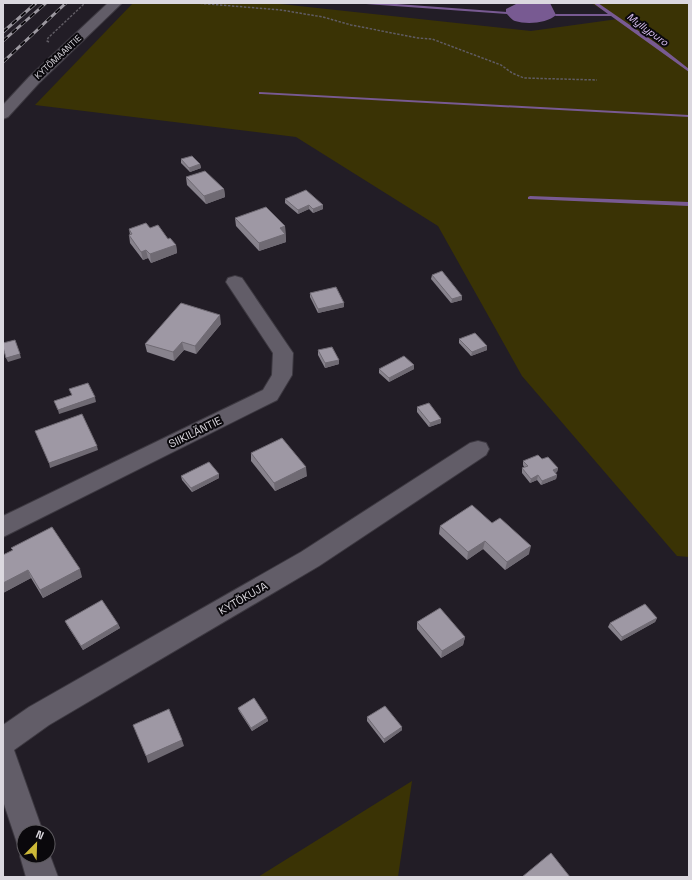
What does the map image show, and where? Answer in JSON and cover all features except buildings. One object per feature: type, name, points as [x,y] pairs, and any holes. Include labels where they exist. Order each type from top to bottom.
[{"type":"street","name":"KYTÖMAANTIE","points":[[3,114],[34,80],[116,3]]},
{"type":"street","name":"SIIKILÄNTIE","points":[[3,527],[270,395],[282,375],[283,353],[235,282]]},
{"type":"street","name":"KYTÖKUJA","points":[[3,741],[39,716],[310,559],[478,449]]},
{"type":"street","points":[[3,757],[25,824]]},
{"type":"street","points":[[38,864],[42,877]]},
{"type":"path","points":[[196,3],[281,10],[323,17],[351,25],[418,38],[432,39],[502,65],[512,73],[524,78],[597,80]]},
{"type":"shaded area","points":[[133,3],[271,3],[531,31],[618,19],[591,3],[689,3],[689,557],[677,556],[522,376],[438,226],[296,137],[35,105]]},
{"type":"shaded area","points":[[518,3],[550,3],[556,15],[548,20],[537,22],[525,23],[515,21],[506,13],[506,9]]},
{"type":"shaded area","points":[[412,781],[398,877],[258,877]]},
{"type":"waterway","points":[[366,3],[507,13]]},
{"type":"waterway","name":"Myllypuro","points":[[595,3],[654,44],[689,71]]},
{"type":"waterway","points":[[556,15],[612,15]]},
{"type":"waterway","points":[[261,93],[689,116]]},
{"type":"waterway","points":[[530,198],[689,204]]},
{"type":"railway","points":[[3,32],[36,3]]},
{"type":"railway","points":[[3,41],[46,3]]},
{"type":"railway","points":[[3,62],[66,3]]}]
